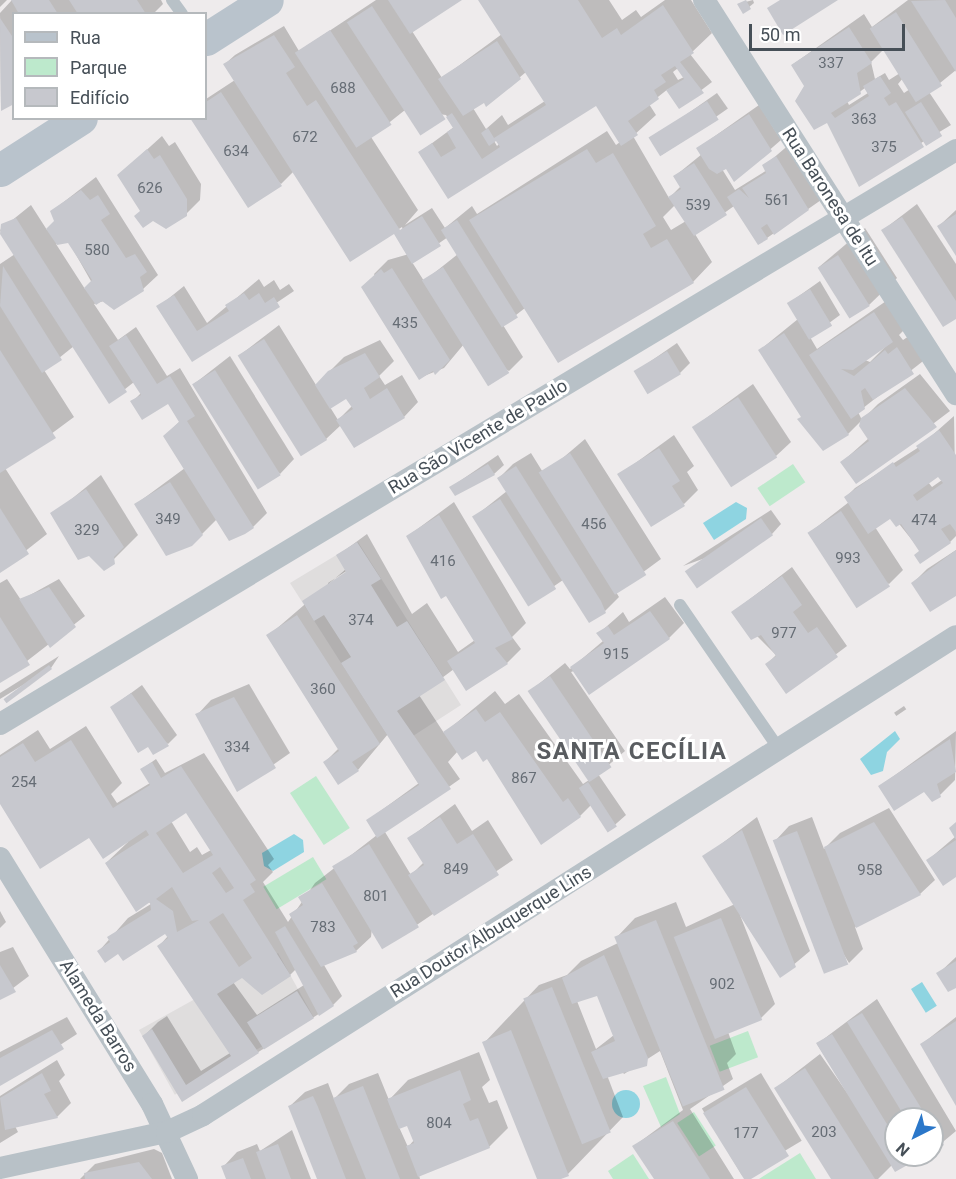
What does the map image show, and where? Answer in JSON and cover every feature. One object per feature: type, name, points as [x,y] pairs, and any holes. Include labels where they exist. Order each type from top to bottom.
[{"type":"main road","points":[[207,38],[267,0]]},
{"type":"main road","points":[[0,170],[78,120]]},
{"type":"street","name":"Rua Baronesa de Itu","points":[[704,0],[956,394]]},
{"type":"street","name":"Rua São Vicente de Paulo","points":[[0,724],[956,150]]},
{"type":"street","name":"Rua Doutor Albuquerque Lins","points":[[0,1168],[167,1132],[956,636]]},
{"type":"street","name":"Alameda Barros","points":[[0,858],[167,1132],[187,1179]]},
{"type":"lane","points":[[680,605],[779,749]]},
{"type":"shaded area","points":[[358,542],[461,705],[413,736],[439,772],[419,785],[290,583]]},
{"type":"shaded area","points":[[278,953],[314,1018],[175,1095],[139,1030]]},
{"type":"green space","points":[[793,464],[805,482],[770,506],[757,488]]},
{"type":"green space","points":[[316,776],[350,828],[324,845],[290,793]]},
{"type":"green space","points":[[313,857],[326,879],[277,909],[263,887]]},
{"type":"green space","points":[[748,1031],[758,1057],[720,1072],[710,1046]]},
{"type":"green space","points":[[666,1077],[680,1114],[661,1127],[643,1086]]},
{"type":"green space","points":[[694,1112],[716,1146],[699,1156],[677,1123]]},
{"type":"green space","points":[[800,1153],[816,1179],[759,1179]]},
{"type":"green space","points":[[633,1154],[649,1179],[613,1179],[608,1171]]},
{"type":"water","points":[[736,502],[747,508],[746,519],[714,540],[703,523]]},
{"type":"water","points":[[895,731],[900,739],[887,752],[883,771],[871,775],[860,759]]},
{"type":"water","points":[[294,834],[303,840],[304,852],[273,871],[264,866],[262,853]]},
{"type":"water","points":[[922,982],[937,1006],[926,1013],[911,989]]},
{"type":"water","points":[[626,1090],[636,1094],[640,1104],[636,1114],[626,1118],[616,1114],[612,1104],[616,1094]]},
{"type":"building","points":[[11,0],[49,0],[57,12],[18,12]]},
{"type":"building","points":[[69,0],[137,0],[145,12],[77,12]]},
{"type":"building","points":[[388,0],[462,0],[410,34]]},
{"type":"building","points":[[478,0],[578,0],[602,38],[617,28],[621,35],[663,5],[694,53],[680,62],[704,93],[679,109],[666,90],[684,79],[675,66],[661,75],[666,82],[654,90],[659,99],[628,121],[638,135],[621,146],[596,106],[448,199],[418,152],[432,143],[441,157],[456,148],[447,132],[453,128],[446,117],[452,113],[482,159],[500,147],[496,141],[489,146],[481,133],[488,128],[494,138],[546,105]]},
{"type":"building","points":[[746,0],[751,9],[743,14],[737,4]]},
{"type":"building","points":[[780,0],[838,0],[783,35],[767,8]]},
{"type":"building","points":[[945,0],[956,18],[956,72],[911,1]]},
{"type":"building","points":[[372,6],[446,119],[420,136],[347,22]]},
{"type":"building","points":[[896,12],[942,86],[916,102],[870,28]]},
{"type":"building","points":[[0,18],[12,36],[12,105],[1,111]]},
{"type":"building","points":[[849,27],[872,63],[857,73],[861,94],[831,113],[835,118],[869,96],[863,86],[880,76],[891,93],[884,98],[889,106],[896,102],[924,147],[859,187],[827,123],[814,130],[795,101],[804,86],[791,65]]},
{"type":"building","points":[[330,30],[392,125],[356,148],[295,53]]},
{"type":"building","points":[[274,35],[295,67],[286,73],[307,106],[316,100],[400,230],[422,216],[441,246],[412,264],[394,234],[350,262],[223,64]]},
{"type":"building","points":[[497,41],[521,79],[486,107],[484,103],[463,116],[438,79]]},
{"type":"building","points":[[221,92],[282,186],[248,208],[191,120],[207,120],[207,101]]},
{"type":"building","points":[[707,101],[719,120],[660,156],[648,138]]},
{"type":"building","points":[[921,102],[942,136],[926,146],[905,112]]},
{"type":"building","points":[[749,114],[772,151],[734,182],[726,169],[717,174],[709,169],[696,148]]},
{"type":"building","points":[[147,149],[154,159],[160,155],[187,199],[187,216],[166,229],[153,221],[143,228],[134,216],[140,211],[117,175]]},
{"type":"building","points":[[587,149],[596,163],[613,153],[656,226],[643,234],[651,248],[667,239],[694,283],[558,363],[469,220]]},
{"type":"building","points":[[776,156],[809,210],[774,235],[767,224],[761,228],[768,239],[758,245],[727,197],[739,189],[749,198],[742,188],[766,173],[762,165]]},
{"type":"building","points":[[694,163],[727,215],[694,236],[668,197],[681,189],[673,176]]},
{"type":"building","points":[[81,190],[90,200],[98,195],[110,214],[101,220],[126,258],[135,254],[147,272],[140,277],[144,291],[114,310],[102,301],[96,305],[84,288],[92,280],[68,243],[57,245],[46,229],[54,221],[50,211]]},
{"type":"building","points":[[956,214],[956,256],[937,226]]},
{"type":"building","points":[[902,217],[956,301],[956,319],[943,327],[881,230]]},
{"type":"building","points":[[16,218],[127,392],[109,404],[0,234],[1,224]]},
{"type":"building","points":[[457,220],[518,318],[502,328],[441,230]]},
{"type":"building","points":[[838,255],[870,306],[849,319],[818,268]]},
{"type":"building","points":[[3,266],[62,360],[42,373],[0,306]]},
{"type":"building","points":[[443,267],[509,373],[488,386],[422,280]]},
{"type":"building","points":[[392,268],[450,360],[435,375],[433,371],[419,380],[361,287],[381,269],[384,273]]},
{"type":"building","points":[[810,289],[832,326],[809,340],[787,303]]},
{"type":"building","points":[[244,293],[249,300],[259,293],[265,303],[274,297],[280,307],[192,362],[156,306],[174,295],[197,331],[229,311],[225,305]]},
{"type":"building","points":[[874,312],[893,342],[853,370],[841,369],[854,376],[885,350],[888,354],[897,347],[914,374],[873,400],[865,388],[861,391],[865,409],[851,419],[809,355]]},
{"type":"building","points":[[784,333],[849,435],[823,451],[797,419],[801,417],[758,350]]},
{"type":"building","points":[[126,335],[157,384],[170,376],[195,416],[187,421],[254,528],[245,534],[229,541],[163,436],[179,422],[168,404],[142,420],[130,401],[141,395],[109,346]]},
{"type":"building","points":[[264,339],[327,440],[301,456],[238,355]]},
{"type":"building","points":[[0,350],[56,438],[0,473]]},
{"type":"building","points":[[667,351],[681,374],[647,394],[634,371]]},
{"type":"building","points":[[365,353],[380,377],[364,388],[370,399],[387,388],[405,418],[354,448],[336,420],[353,409],[346,399],[330,409],[315,385],[328,371]]},
{"type":"building","points":[[215,370],[281,475],[258,489],[192,384]]},
{"type":"building","points":[[905,388],[937,427],[856,484],[840,462],[869,441],[859,426],[861,418]]},
{"type":"building","points":[[738,397],[777,457],[731,487],[692,427]]},
{"type":"building","points":[[939,430],[956,455],[956,532],[950,524],[941,529],[951,543],[920,564],[914,555],[919,551],[901,524],[896,527],[890,519],[868,534],[844,497],[893,462],[896,467],[920,451],[916,446]],"holes":[[[938,477],[943,483],[917,501],[913,495]]]},
{"type":"building","points":[[659,448],[680,481],[672,486],[685,506],[651,527],[617,474]]},
{"type":"building","points":[[570,453],[646,575],[615,595],[539,473]]},
{"type":"building","points":[[488,464],[495,475],[455,496],[449,487]]},
{"type":"building","points":[[516,466],[601,601],[606,613],[589,623],[497,478]]},
{"type":"building","points":[[170,482],[203,535],[192,546],[166,556],[134,504]]},
{"type":"building","points":[[86,489],[124,547],[114,557],[115,564],[104,571],[89,556],[78,560],[50,513]]},
{"type":"building","points":[[500,499],[556,589],[528,606],[472,516]]},
{"type":"building","points":[[0,508],[29,554],[0,573]]},
{"type":"building","points":[[841,511],[890,586],[856,608],[807,533]]},
{"type":"building","points":[[439,515],[513,639],[495,648],[508,664],[466,691],[447,661],[475,643],[446,596],[441,599],[406,536]]},
{"type":"building","points":[[761,518],[773,535],[697,589],[685,571]]},
{"type":"building","points":[[357,542],[381,579],[371,585],[397,627],[407,621],[445,680],[397,711],[451,789],[377,838],[366,820],[419,785],[341,663],[351,657],[324,615],[314,621],[302,601],[346,572],[336,555]]},
{"type":"building","points":[[956,550],[956,596],[930,612],[911,583]]},
{"type":"building","points":[[782,576],[802,605],[793,612],[808,633],[817,627],[838,657],[786,694],[765,664],[776,656],[761,635],[751,640],[731,612]]},
{"type":"building","points":[[49,587],[76,627],[50,648],[19,599]]},
{"type":"building","points":[[650,611],[670,639],[589,695],[570,667],[604,643],[596,633],[608,626],[614,635]]},
{"type":"building","points":[[297,615],[380,744],[352,762],[359,771],[338,785],[323,762],[339,751],[266,635]]},
{"type":"building","points":[[0,617],[30,665],[0,683]]},
{"type":"building","points":[[49,665],[52,669],[6,703],[3,699]]},
{"type":"building","points":[[550,676],[612,767],[589,782],[528,691]]},
{"type":"building","points":[[131,693],[169,746],[153,755],[148,747],[138,753],[110,707]]},
{"type":"building","points":[[234,697],[276,768],[237,792],[195,714]]},
{"type":"building","points":[[476,709],[485,722],[500,712],[563,802],[568,798],[581,817],[541,845],[487,759],[483,762],[476,751],[462,760],[443,732]]},
{"type":"building","points":[[950,739],[956,772],[937,784],[941,797],[932,802],[924,792],[894,811],[878,786]]},
{"type":"building","points":[[71,740],[113,808],[150,785],[140,769],[152,762],[161,778],[181,766],[256,880],[250,884],[255,892],[243,900],[291,976],[262,995],[242,978],[217,994],[259,1053],[182,1102],[142,1036],[152,1029],[186,1085],[231,1056],[157,946],[168,938],[165,934],[123,961],[118,954],[105,963],[97,951],[110,942],[107,937],[151,910],[150,902],[136,912],[105,863],[149,835],[146,830],[103,859],[89,838],[40,869],[0,804],[0,757],[23,743],[35,762]],"holes":[[[186,813],[213,855],[183,873],[156,833]],[[220,867],[234,888],[226,893],[212,873]],[[172,887],[192,921],[199,920],[177,932],[173,911],[156,899]],[[223,913],[252,958],[239,967],[209,922]]]},
{"type":"building","points":[[588,782],[617,826],[608,832],[579,788]]},
{"type":"building","points":[[440,817],[457,844],[473,834],[499,875],[434,916],[408,875],[424,865],[407,838]]},
{"type":"building","points":[[874,822],[921,895],[856,928],[824,847]]},
{"type":"building","points":[[956,822],[956,840],[949,828]]},
{"type":"building","points":[[742,830],[796,967],[780,978],[702,856]]},
{"type":"building","points":[[797,831],[848,965],[824,974],[773,840]]},
{"type":"building","points":[[956,840],[956,877],[943,886],[926,860]]},
{"type":"building","points":[[369,844],[419,927],[382,949],[332,866]]},
{"type":"building","points":[[322,883],[358,943],[353,946],[357,952],[321,967],[289,914],[303,905],[298,897]]},
{"type":"building","points":[[721,918],[762,1020],[715,1039],[674,937]]},
{"type":"building","points":[[656,920],[725,1090],[683,1107],[614,937]]},
{"type":"building","points":[[285,926],[334,1006],[319,1016],[275,932]]},
{"type":"building","points":[[604,955],[648,1058],[647,1066],[603,1079],[591,1052],[615,1041],[597,996],[572,1004],[562,978]]},
{"type":"building","points":[[956,961],[956,988],[948,992],[936,973]]},
{"type":"building","points":[[0,965],[16,992],[0,1000]]},
{"type":"building","points":[[552,987],[611,1133],[582,1144],[523,999]]},
{"type":"building","points":[[297,991],[314,1018],[264,1049],[247,1022]]},
{"type":"building","points":[[862,1013],[921,1107],[899,1107],[847,1022]]},
{"type":"building","points":[[956,1021],[956,1106],[920,1044]]},
{"type":"building","points":[[52,1030],[64,1049],[0,1086],[0,1058]]},
{"type":"building","points":[[511,1030],[569,1176],[561,1179],[537,1179],[482,1042]]},
{"type":"building","points":[[832,1034],[884,1119],[884,1154],[816,1043]]},
{"type":"building","points":[[805,1068],[875,1179],[831,1179],[774,1088]]},
{"type":"building","points":[[460,1070],[471,1100],[463,1104],[470,1121],[478,1118],[490,1148],[418,1177],[406,1146],[414,1143],[407,1126],[399,1129],[387,1099]]},
{"type":"building","points":[[42,1073],[51,1091],[44,1094],[58,1118],[5,1130],[0,1098]]},
{"type":"building","points":[[363,1086],[400,1179],[366,1179],[333,1098]]},
{"type":"building","points":[[746,1087],[789,1156],[751,1179],[744,1179],[703,1113]]},
{"type":"building","points":[[313,1096],[346,1179],[317,1179],[288,1106]]},
{"type":"building","points":[[673,1121],[710,1179],[654,1179],[632,1146]]},
{"type":"building","points":[[278,1144],[291,1179],[266,1179],[256,1152]]},
{"type":"building","points":[[243,1158],[251,1179],[226,1179],[221,1166]]},
{"type":"building","points":[[139,1162],[152,1179],[85,1179],[84,1173]]},
{"type":"building","points":[[892,1167],[904,1167],[895,1172]]},
{"type":"district","name":"SANTA CECÍLIA","points":[[632,752]]}]
